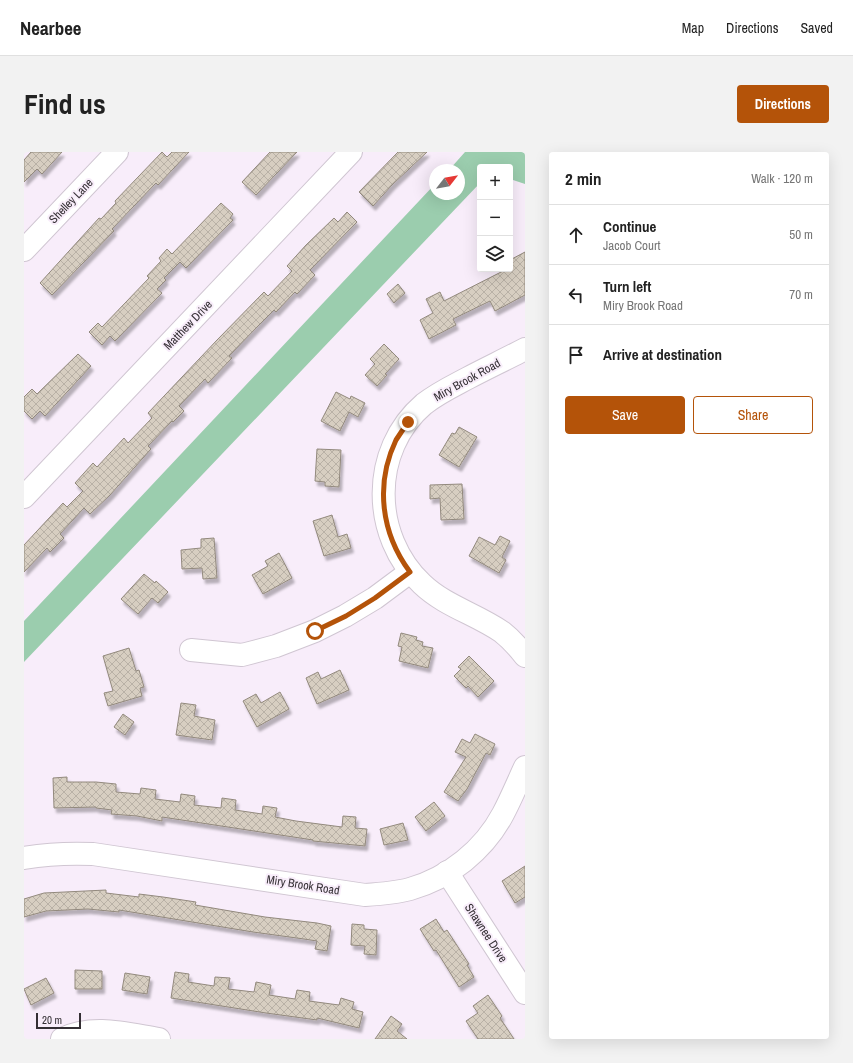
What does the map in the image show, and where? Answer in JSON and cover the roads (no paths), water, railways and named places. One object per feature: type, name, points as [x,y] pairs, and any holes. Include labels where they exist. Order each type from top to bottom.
[{"type":"street","name":"Shelley Lane","points":[[24,250],[117,152]]},
{"type":"street","name":"Matthew Drive","points":[[24,497],[351,152]]},
{"type":"street","name":"Miry Brook Road","points":[[525,349],[441,392],[418,410],[408,422],[397,440],[388,461],[384,482],[383,503],[386,524],[393,544],[410,572],[439,598],[502,632],[518,646],[525,656]]},
{"type":"street","points":[[191,650],[242,655],[276,646],[315,631],[346,616],[375,598],[410,572]]},
{"type":"street","name":"Miry Brook Road","points":[[24,858],[39,855],[68,853],[93,854],[365,895],[387,894],[410,889],[433,880],[447,872],[473,853],[490,835],[503,814],[525,767]]},
{"type":"street","name":"Shawnee Drive","points":[[447,872],[525,993]]},
{"type":"street","points":[[62,1039],[88,1031],[105,1030],[159,1039]]}]
